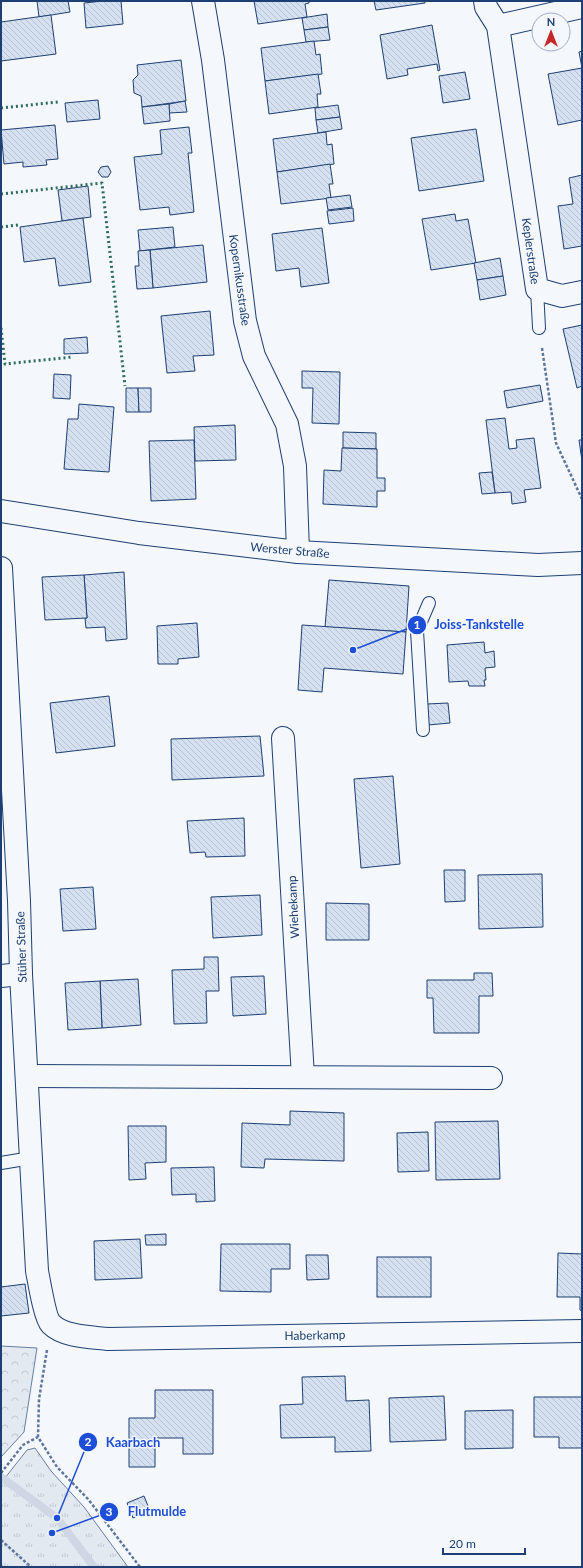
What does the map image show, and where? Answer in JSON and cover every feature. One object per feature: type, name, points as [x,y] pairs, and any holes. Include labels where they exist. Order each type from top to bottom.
[{"type":"street","name":"Kopernikusstraße","points":[[203,1],[213,60],[245,321],[254,356],[288,424],[294,466],[298,552]]},
{"type":"street","name":"Keplerstraße","points":[[485,1],[486,8],[498,26],[537,288]]},
{"type":"street","points":[[498,26],[582,7]]},
{"type":"street","points":[[537,288],[562,296],[582,292]]},
{"type":"street","name":"Werster Straße","points":[[1,512],[139,533],[298,552],[538,566],[582,563]]},
{"type":"street","name":"Stüher Straße","points":[[1,568],[19,901],[11,975],[27,1076],[37,1271],[46,1314],[51,1324]]},
{"type":"street","name":"Wiehekamp","points":[[283,738],[303,1077]]},
{"type":"street","points":[[27,1076],[491,1078]]},
{"type":"street","name":"Haberkamp","points":[[51,1324],[69,1334],[108,1339],[582,1330]]},
{"type":"lane","name":"Keplerstraße","points":[[537,288],[539,328]]},
{"type":"lane","points":[[424,730],[417,632],[429,603]]},
{"type":"lane","points":[[1,1163],[31,1158]]},
{"type":"path","points":[[539,328],[556,444],[582,499]]},
{"type":"path","points":[[51,1324],[38,1399],[38,1438],[56,1467],[88,1499],[140,1567]]},
{"type":"path","points":[[1,1473],[23,1445],[38,1438]]},
{"type":"path","points":[[1,1540],[31,1567]]},
{"type":"green space","points":[[1,1346],[37,1348],[24,1432],[1,1457]]},
{"type":"green space","points":[[35,1448],[51,1471],[84,1507],[128,1567],[1,1567],[1,1483],[27,1450]]},
{"type":"building","points":[[37,1],[68,1],[70,12],[39,17]]},
{"type":"building","points":[[121,1],[123,24],[86,28],[84,3]]},
{"type":"building","points":[[254,1],[309,1],[309,3],[305,4],[307,17],[258,24]]},
{"type":"building","points":[[374,1],[425,1],[425,3],[376,10]]},
{"type":"building","points":[[327,14],[328,27],[304,30],[302,18]]},
{"type":"building","points":[[51,15],[56,54],[1,61],[1,22]]},
{"type":"building","points":[[432,25],[440,70],[438,71],[437,64],[407,69],[408,75],[387,79],[380,35]]},
{"type":"building","points":[[328,27],[330,40],[306,42],[304,30]]},
{"type":"building","points":[[314,41],[316,55],[320,54],[322,74],[265,81],[261,48]]},
{"type":"building","points":[[582,51],[582,68],[579,52]]},
{"type":"building","points":[[181,60],[186,101],[142,107],[141,96],[134,93],[133,80],[138,75],[137,65]]},
{"type":"building","points":[[582,68],[582,120],[558,125],[548,74]]},
{"type":"building","points":[[465,72],[470,99],[443,103],[439,76]]},
{"type":"building","points":[[318,74],[321,94],[317,94],[318,107],[269,114],[265,81]]},
{"type":"building","points":[[98,100],[100,119],[67,122],[65,103]]},
{"type":"building","points":[[185,101],[187,112],[169,113],[169,104]]},
{"type":"building","points":[[169,104],[170,121],[144,124],[142,107]]},
{"type":"building","points":[[338,105],[340,117],[316,120],[315,108]]},
{"type":"building","points":[[340,117],[342,129],[318,133],[316,120]]},
{"type":"building","points":[[55,125],[58,159],[46,160],[47,165],[23,167],[23,162],[4,164],[1,130]]},
{"type":"building","points":[[189,127],[192,153],[188,153],[194,212],[170,215],[169,207],[140,210],[134,157],[162,154],[160,130]]},
{"type":"building","points":[[476,129],[484,181],[419,191],[411,138]]},
{"type":"building","points":[[326,132],[327,145],[332,144],[334,164],[277,172],[273,139]]},
{"type":"building","points":[[330,164],[333,184],[329,184],[331,198],[281,204],[277,172]]},
{"type":"building","points":[[108,166],[111,172],[108,177],[102,177],[98,172],[101,167]]},
{"type":"building","points":[[582,175],[582,246],[564,249],[558,206],[573,204],[569,178]]},
{"type":"building","points":[[88,186],[91,217],[62,221],[58,190]]},
{"type":"building","points":[[350,195],[352,207],[328,210],[326,198]]},
{"type":"building","points":[[353,208],[354,221],[329,224],[327,211]]},
{"type":"building","points":[[455,214],[456,221],[468,219],[476,263],[431,270],[422,219]]},
{"type":"building","points":[[83,218],[91,282],[59,286],[55,258],[24,262],[20,227]]},
{"type":"building","points":[[173,227],[175,247],[140,251],[138,230]]},
{"type":"building","points":[[322,228],[329,283],[301,287],[299,268],[276,271],[272,234]]},
{"type":"building","points":[[203,245],[207,282],[153,288],[150,250]]},
{"type":"building","points":[[150,250],[153,288],[137,289],[135,266],[139,266],[138,251]]},
{"type":"building","points":[[500,258],[503,276],[477,280],[474,263]]},
{"type":"building","points":[[503,276],[506,295],[480,300],[477,280]]},
{"type":"building","points":[[210,311],[214,355],[193,356],[195,371],[167,373],[161,316]]},
{"type":"building","points":[[582,325],[582,386],[577,388],[563,329]]},
{"type":"building","points":[[87,337],[88,353],[64,354],[64,339]]},
{"type":"building","points":[[302,371],[340,372],[339,424],[312,423],[313,388],[302,388]]},
{"type":"building","points":[[54,374],[71,375],[70,399],[53,398]]},
{"type":"building","points":[[540,385],[543,401],[507,408],[504,391]]},
{"type":"building","points":[[126,388],[138,388],[139,412],[126,412]]},
{"type":"building","points":[[138,388],[151,388],[151,412],[139,412]]},
{"type":"building","points":[[79,404],[114,407],[109,472],[64,469],[68,419],[78,419]]},
{"type":"building","points":[[505,418],[509,449],[517,448],[516,440],[534,438],[541,488],[524,490],[526,502],[512,504],[511,492],[495,493],[486,420]]},
{"type":"building","points":[[235,425],[236,460],[195,461],[194,427]]},
{"type":"building","points":[[343,432],[376,433],[376,449],[343,448]]},
{"type":"building","points":[[194,440],[196,499],[151,501],[149,441]]},
{"type":"building","points":[[579,440],[582,440],[582,461]]},
{"type":"building","points":[[342,448],[377,449],[377,478],[385,478],[385,491],[377,491],[377,507],[323,504],[324,470],[341,471]]},
{"type":"building","points":[[492,472],[495,493],[482,494],[479,473]]},
{"type":"building","points":[[124,572],[127,639],[106,641],[105,627],[86,628],[85,618],[87,618],[84,575]]},
{"type":"building","points":[[84,575],[87,618],[45,620],[42,577]]},
{"type":"building","points":[[329,580],[409,586],[406,632],[325,627]]},
{"type":"building","points":[[197,623],[199,657],[178,659],[178,664],[158,664],[157,626]]},
{"type":"building","points":[[302,625],[406,632],[403,674],[324,668],[322,692],[298,690]]},
{"type":"building","points":[[484,642],[485,653],[494,651],[495,667],[485,668],[485,686],[469,686],[468,681],[449,682],[447,645]]},
{"type":"building","points":[[109,696],[115,746],[56,753],[50,703]]},
{"type":"building","points":[[448,703],[450,723],[428,725],[427,704]]},
{"type":"building","points":[[260,736],[264,776],[172,780],[171,739]]},
{"type":"building","points":[[393,776],[400,864],[361,868],[354,779]]},
{"type":"building","points":[[244,818],[245,856],[206,857],[205,852],[190,853],[187,821]]},
{"type":"building","points":[[444,870],[465,870],[465,901],[445,902]]},
{"type":"building","points":[[542,874],[543,927],[479,929],[478,875]]},
{"type":"building","points":[[93,887],[96,929],[63,931],[60,889]]},
{"type":"building","points":[[260,895],[262,935],[213,938],[211,897]]},
{"type":"building","points":[[326,903],[369,904],[369,940],[326,940]]},
{"type":"building","points":[[204,957],[218,957],[219,991],[206,991],[207,1023],[174,1024],[172,970],[204,969]]},
{"type":"building","points":[[474,973],[492,973],[493,996],[479,996],[479,1033],[434,1033],[433,998],[427,998],[427,980],[474,980]]},
{"type":"building","points":[[264,976],[266,1014],[233,1016],[231,977]]},
{"type":"building","points":[[138,979],[141,1025],[102,1028],[100,981]]},
{"type":"building","points":[[100,981],[102,1028],[68,1030],[65,983]]},
{"type":"building","points":[[290,1111],[344,1113],[344,1161],[265,1159],[264,1168],[241,1167],[242,1123],[290,1125]]},
{"type":"building","points":[[498,1121],[500,1179],[436,1180],[435,1122]]},
{"type":"building","points":[[128,1126],[166,1126],[166,1162],[145,1163],[146,1179],[129,1180]]},
{"type":"building","points":[[428,1132],[429,1171],[398,1172],[397,1133]]},
{"type":"building","points":[[214,1167],[215,1201],[196,1202],[196,1194],[172,1195],[171,1168]]},
{"type":"building","points":[[166,1234],[166,1245],[146,1245],[145,1235]]},
{"type":"building","points":[[140,1239],[142,1278],[95,1280],[94,1241]]},
{"type":"building","points":[[221,1244],[290,1244],[290,1269],[271,1269],[271,1292],[220,1291]]},
{"type":"building","points":[[558,1253],[582,1254],[582,1311],[580,1310],[580,1297],[557,1297]]},
{"type":"building","points":[[306,1255],[328,1255],[329,1279],[307,1280]]},
{"type":"building","points":[[377,1257],[431,1257],[431,1297],[377,1297]]},
{"type":"building","points":[[25,1284],[29,1313],[1,1316],[1,1287]]},
{"type":"building","points":[[345,1376],[346,1401],[369,1400],[371,1451],[335,1452],[335,1437],[281,1438],[280,1405],[303,1404],[302,1377]]},
{"type":"building","points":[[155,1390],[213,1390],[213,1454],[183,1454],[183,1438],[155,1438],[155,1467],[129,1467],[129,1418],[155,1418]]},
{"type":"building","points":[[444,1396],[446,1440],[390,1442],[389,1398]]},
{"type":"building","points":[[534,1397],[582,1397],[582,1448],[559,1448],[559,1437],[534,1437]]},
{"type":"building","points":[[513,1410],[513,1448],[465,1449],[465,1411]]},
{"type":"building","points":[[144,1496],[150,1511],[133,1518],[127,1503]]},
{"type":"waterway","points":[[1,1477],[57,1518],[94,1567]]},
{"type":"hedge","points":[[1,108],[58,102]]},
{"type":"hedge","points":[[1,194],[102,183],[125,386]]},
{"type":"hedge","points":[[1,227],[18,225]]},
{"type":"hedge","points":[[1,328],[5,364],[72,357]]},
{"type":"place","name":"Joiss-Tankstelle","points":[[353,650]]},
{"type":"place","name":"Kaarbach","points":[[57,1518]]},
{"type":"place","name":"Flutmulde","points":[[52,1533]]}]
